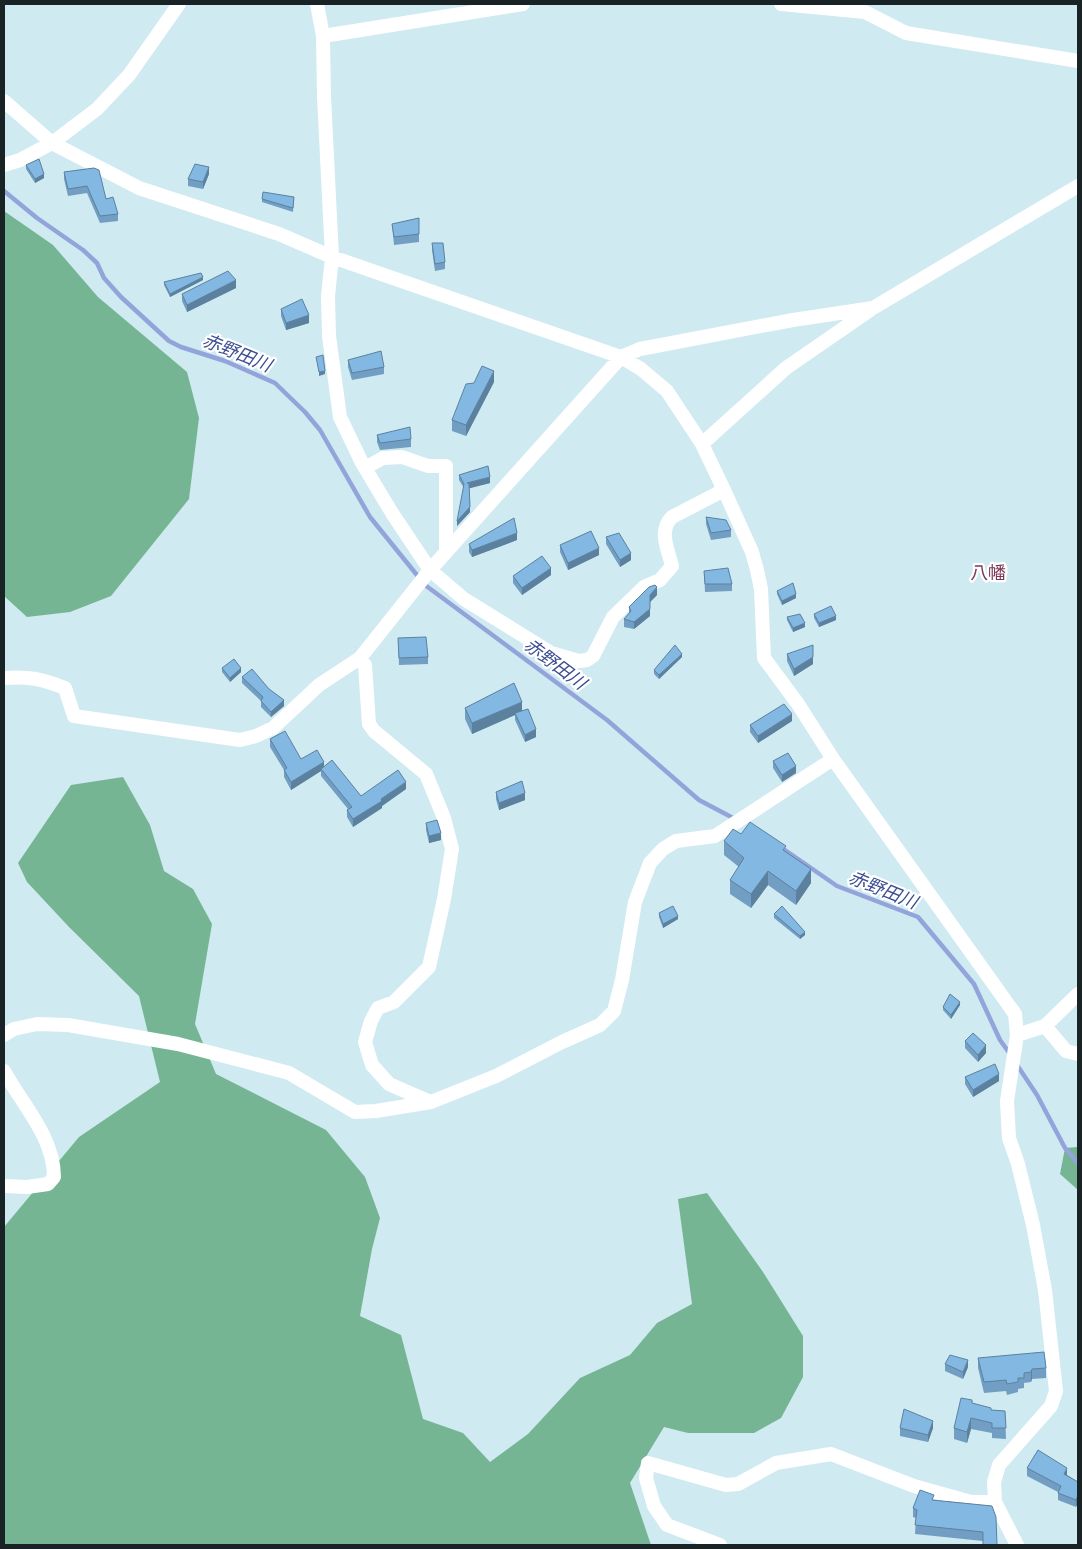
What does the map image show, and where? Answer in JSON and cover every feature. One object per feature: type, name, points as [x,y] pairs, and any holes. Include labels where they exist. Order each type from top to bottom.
[{"type":"street","points":[[4,165],[20,160],[52,143],[97,109],[129,75],[179,4]]},
{"type":"street","points":[[317,4],[323,36],[332,256],[328,296],[329,336],[340,418],[365,468],[428,572],[464,599],[551,653],[579,661],[587,660],[593,656],[613,617],[644,587],[660,580],[672,566],[664,536],[667,523],[672,517],[724,490]]},
{"type":"street","points":[[323,36],[523,4]]},
{"type":"street","points":[[781,4],[865,12],[906,33],[1078,61]]},
{"type":"street","points":[[4,100],[52,143],[139,188],[279,234],[332,256],[621,357],[641,369],[668,391],[702,444],[752,552],[761,589],[764,658],[798,704],[833,759],[1014,1014],[1017,1035],[1008,1101],[1009,1138],[1018,1164],[1033,1226],[1045,1290],[1056,1391],[1052,1406],[999,1465],[994,1482],[995,1502],[1017,1545]]},
{"type":"street","points":[[702,444],[786,368],[874,308],[1078,186]]},
{"type":"street","points":[[4,678],[42,679],[65,688],[74,716],[211,737],[240,740],[256,736],[273,728],[319,686],[360,658],[428,572],[621,357],[649,347],[793,320],[874,308]]},
{"type":"street","points":[[365,468],[383,458],[402,457],[428,466],[446,466],[446,552]]},
{"type":"street","points":[[360,658],[365,665],[369,724],[374,731],[426,774],[444,818],[452,849],[444,899],[429,967],[394,1002],[378,1008],[371,1021],[365,1042],[372,1066],[389,1084],[431,1102]]},
{"type":"street","points":[[4,1034],[14,1029],[37,1024],[68,1025],[178,1044],[288,1073],[355,1112],[376,1111],[431,1102],[496,1076],[600,1025],[614,1011],[622,980],[635,902],[650,863],[663,849],[676,841],[716,836],[833,759]]},
{"type":"street","points":[[1017,1035],[1045,1026],[1078,994]]},
{"type":"street","points":[[1045,1026],[1066,1051],[1078,1054]]},
{"type":"street","points":[[4,1071],[24,1102],[48,1146],[54,1162],[54,1176],[48,1184],[27,1187],[4,1186]]},
{"type":"street","points":[[720,1545],[667,1525],[654,1506],[646,1478],[648,1463],[726,1485],[738,1484],[776,1463],[831,1454],[914,1486],[971,1502],[995,1502]]},
{"type":"green space","points":[[4,211],[53,245],[98,297],[187,372],[199,418],[189,499],[111,596],[70,612],[27,617],[4,596]]},
{"type":"green space","points":[[123,777],[150,825],[164,871],[193,889],[212,924],[195,1024],[216,1074],[326,1130],[365,1177],[380,1218],[372,1249],[360,1316],[401,1335],[423,1419],[463,1433],[490,1462],[528,1434],[580,1378],[630,1355],[657,1323],[692,1304],[678,1199],[707,1193],[763,1272],[803,1336],[803,1377],[781,1418],[754,1433],[688,1433],[664,1427],[630,1483],[651,1545],[4,1545],[4,1227],[79,1137],[160,1082],[139,996],[69,927],[27,882],[18,863],[71,785]]},
{"type":"green space","points":[[1078,1147],[1078,1190],[1060,1174],[1065,1148]]},
{"type":"building","points":[[39,159],[44,174],[35,179],[26,165]]},
{"type":"building","points":[[195,164],[209,167],[203,182],[188,179]]},
{"type":"building","points":[[94,168],[99,170],[106,199],[113,197],[118,214],[100,216],[87,186],[68,189],[64,172]]},
{"type":"building","points":[[263,192],[294,197],[293,208],[262,199]]},
{"type":"building","points":[[419,218],[419,234],[394,237],[392,224]]},
{"type":"building","points":[[432,243],[443,243],[445,262],[435,264]]},
{"type":"building","points":[[228,271],[236,280],[187,305],[182,294]]},
{"type":"building","points":[[201,273],[203,277],[170,294],[164,282]]},
{"type":"building","points":[[302,299],[309,315],[286,323],[281,309]]},
{"type":"building","points":[[381,351],[384,367],[352,373],[348,360]]},
{"type":"building","points":[[323,355],[325,371],[319,372],[316,357]]},
{"type":"building","points":[[482,366],[494,371],[466,425],[452,420],[466,384],[474,383]]},
{"type":"building","points":[[410,427],[411,439],[380,443],[377,435]]},
{"type":"building","points":[[488,466],[490,477],[467,483],[469,483],[470,507],[457,521],[464,484],[459,475]]},
{"type":"building","points":[[706,517],[726,520],[731,530],[711,533]]},
{"type":"building","points":[[514,518],[517,533],[472,550],[469,544]]},
{"type":"building","points":[[591,531],[599,548],[568,563],[560,545]]},
{"type":"building","points":[[619,533],[631,553],[620,560],[606,537]]},
{"type":"building","points":[[542,556],[551,568],[522,588],[513,576]]},
{"type":"building","points":[[728,568],[732,584],[705,584],[704,571]]},
{"type":"building","points":[[793,583],[796,594],[782,601],[777,591]]},
{"type":"building","points":[[655,585],[657,587],[650,595],[650,609],[634,622],[624,619],[631,611],[629,607],[649,587]]},
{"type":"building","points":[[831,606],[836,616],[819,623],[814,614]]},
{"type":"building","points":[[800,614],[805,623],[793,628],[787,617]]},
{"type":"building","points":[[426,637],[428,657],[399,658],[398,638]]},
{"type":"building","points":[[675,645],[682,654],[659,675],[654,670]]},
{"type":"building","points":[[813,645],[813,657],[794,669],[787,654]]},
{"type":"building","points":[[234,659],[241,668],[230,678],[222,668]]},
{"type":"building","points":[[252,669],[269,689],[284,700],[271,712],[261,701],[263,697],[242,677]]},
{"type":"building","points":[[514,683],[522,702],[472,723],[465,708]]},
{"type":"building","points":[[784,704],[792,714],[758,736],[750,725]]},
{"type":"building","points":[[528,709],[536,729],[525,735],[515,713]]},
{"type":"building","points":[[285,731],[301,759],[317,750],[324,762],[291,782],[284,770],[287,768],[270,739]]},
{"type":"building","points":[[788,753],[796,766],[782,775],[773,761]]},
{"type":"building","points":[[332,760],[361,796],[398,770],[406,782],[381,799],[382,801],[353,819],[347,810],[352,807],[321,769]]},
{"type":"building","points":[[522,781],[525,793],[499,803],[496,792]]},
{"type":"building","points":[[437,820],[441,833],[429,836],[426,823]]},
{"type":"building","points":[[750,822],[786,846],[783,850],[811,869],[796,891],[768,871],[751,894],[730,880],[744,858],[724,841],[733,829],[741,834]]},
{"type":"building","points":[[673,906],[678,916],[663,924],[659,913]]},
{"type":"building","points":[[782,906],[805,932],[800,936],[774,914]]},
{"type":"building","points":[[950,994],[960,1002],[951,1015],[943,1007]]},
{"type":"building","points":[[973,1033],[986,1045],[978,1055],[965,1041]]},
{"type":"building","points":[[995,1064],[999,1074],[973,1090],[965,1077]]},
{"type":"building","points":[[1044,1352],[1046,1368],[1032,1369],[1031,1372],[1024,1373],[1024,1378],[1018,1378],[1018,1382],[1007,1384],[1006,1380],[984,1382],[978,1358]]},
{"type":"building","points":[[950,1355],[968,1360],[963,1372],[945,1364]]},
{"type":"building","points":[[961,1398],[972,1400],[972,1403],[991,1408],[991,1410],[1005,1411],[1006,1428],[992,1428],[992,1423],[971,1418],[967,1432],[954,1428]]},
{"type":"building","points":[[904,1409],[933,1421],[928,1435],[900,1428]]},
{"type":"building","points":[[1038,1450],[1067,1468],[1064,1474],[1078,1482],[1076,1500],[1058,1493],[1061,1486],[1027,1468]]},
{"type":"building","points":[[920,1490],[934,1495],[932,1500],[992,1506],[996,1517],[997,1545],[983,1545],[983,1532],[915,1525],[917,1510],[913,1508]]},
{"type":"waterway","name":"赤野田川","points":[[4,191],[37,218],[83,250],[97,263],[104,278],[121,297],[169,341],[181,347],[225,361],[275,383],[305,412],[320,430],[370,517],[425,585],[607,720],[699,800],[735,819]]},
{"type":"waterway","name":"赤野田川","points":[[782,848],[837,886],[918,917],[974,984],[1000,1040],[1010,1054]]},
{"type":"waterway","name":"赤野田川","points":[[1017,1065],[1037,1095],[1065,1148],[1078,1163]]},
{"type":"district","name":"八幡","points":[[988,573]]}]
